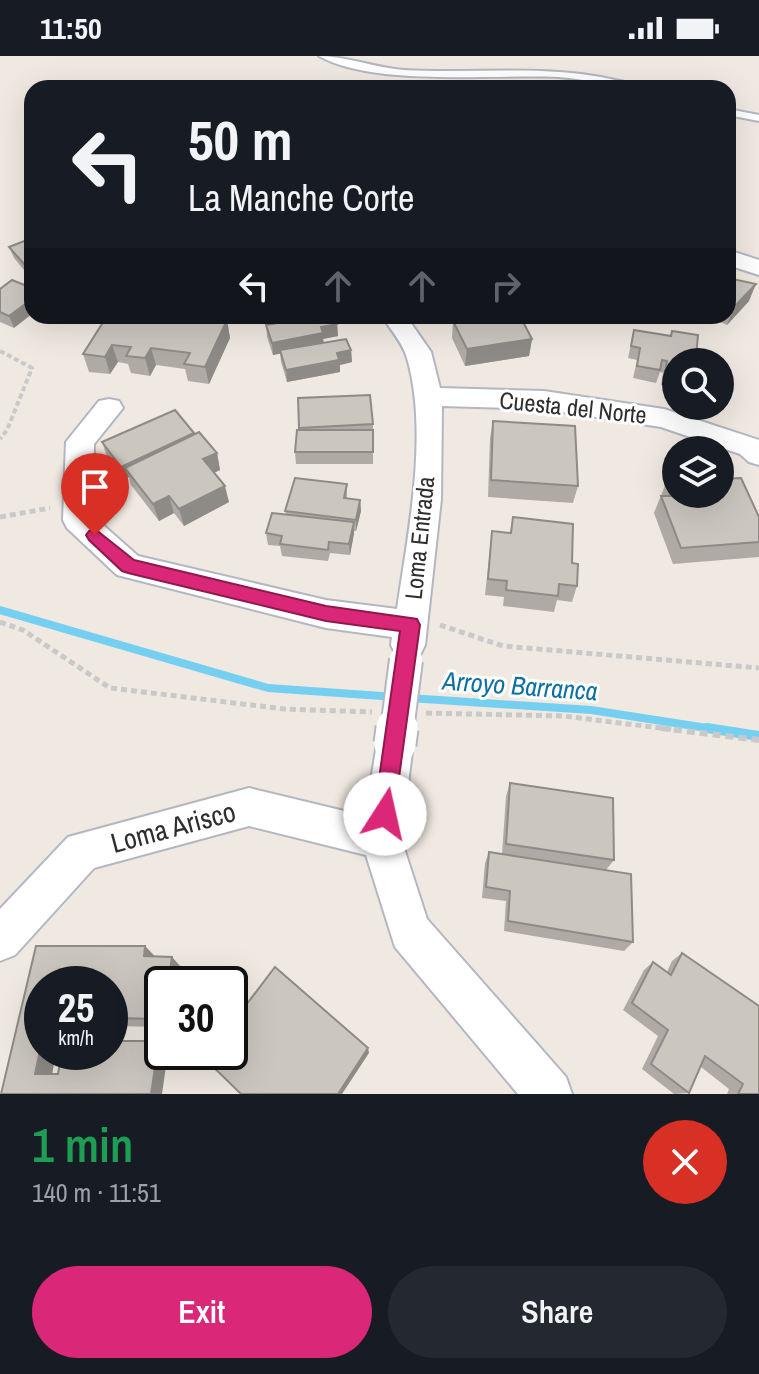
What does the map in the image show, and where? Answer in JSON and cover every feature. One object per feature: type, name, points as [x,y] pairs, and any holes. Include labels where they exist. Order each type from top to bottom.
[{"type":"street","points":[[736,260],[759,268]]},
{"type":"street","name":"Loma Entrada","points":[[399,324],[420,356],[428,397],[428,456],[411,620],[381,839],[410,932],[549,1094]]},
{"type":"street","name":"Cuesta del Norte","points":[[428,397],[544,400],[664,418],[750,447],[759,455]]},
{"type":"street","points":[[109,408],[80,442],[78,520],[128,566],[326,614],[411,620]]},
{"type":"street","name":"Loma Arisco","points":[[0,940],[82,851],[249,807],[381,839]]},
{"type":"lane","points":[[323,56],[341,63],[419,72],[490,76],[567,74],[598,80]]},
{"type":"lane","points":[[736,114],[759,118]]},
{"type":"path","points":[[0,351],[32,368],[7,430],[0,439]]},
{"type":"path","points":[[0,517],[79,503]]},
{"type":"path","points":[[411,620],[503,646],[759,668]]},
{"type":"building","points":[[24,241],[24,264],[9,247]]},
{"type":"building","points":[[12,280],[24,285],[24,305],[9,316],[0,312],[0,289]]},
{"type":"building","points":[[736,280],[756,284],[736,305]]},
{"type":"building","points":[[102,324],[225,324],[205,367],[184,364],[190,353],[151,348],[145,358],[126,356],[131,347],[112,345],[105,357],[83,354]]},
{"type":"building","points":[[337,324],[321,327],[323,333],[272,343],[266,325]]},
{"type":"building","points":[[454,324],[524,324],[532,339],[467,349]]},
{"type":"building","points":[[634,330],[671,336],[672,331],[698,335],[697,348],[662,348],[660,370],[637,366],[640,348],[631,346]]},
{"type":"building","points":[[346,339],[351,350],[337,353],[339,360],[286,370],[280,350]]},
{"type":"building","points":[[370,395],[373,424],[299,428],[298,398]]},
{"type":"building","points":[[175,410],[194,433],[121,467],[102,442]]},
{"type":"building","points":[[493,421],[575,426],[578,486],[491,480]]},
{"type":"building","points":[[297,430],[373,430],[373,452],[295,452]]},
{"type":"building","points":[[199,432],[217,453],[203,459],[225,486],[179,509],[169,496],[153,504],[125,468]]},
{"type":"building","points":[[295,478],[347,484],[344,498],[360,500],[356,520],[285,511]]},
{"type":"building","points":[[734,478],[741,478],[759,517],[759,542],[681,548],[666,508],[734,508]]},
{"type":"building","points":[[272,513],[354,522],[349,544],[329,542],[328,550],[280,544],[282,536],[266,533]]},
{"type":"building","points":[[513,517],[573,524],[572,563],[578,564],[577,586],[559,584],[558,596],[506,590],[507,581],[488,579],[492,531],[511,533]]},
{"type":"building","points":[[510,783],[613,798],[614,860],[506,844]]},
{"type":"building","points":[[489,852],[631,874],[633,942],[508,921],[510,891],[486,887]]},
{"type":"building","points":[[36,946],[145,946],[144,956],[172,957],[171,966],[144,966],[144,1019],[128,1018],[128,966],[31,966]]},
{"type":"building","points":[[682,953],[759,1006],[759,1094],[738,1094],[743,1084],[705,1056],[689,1093],[651,1064],[668,1030],[632,1003],[653,962],[671,975]]},
{"type":"building","points":[[275,967],[368,1048],[338,1094],[241,1094],[216,1070],[248,1070],[248,1002]]},
{"type":"building","points":[[24,997],[24,1070],[36,1070],[35,1074],[58,1074],[59,1070],[128,1070],[128,1041],[144,1041],[144,1070],[155,1070],[151,1094],[1,1094]]},
{"type":"waterway","name":"Arroyo Barranca","points":[[0,610],[268,688],[396,697]]},
{"type":"waterway","name":"Arroyo Barranca","points":[[409,698],[591,710],[720,730]]},
{"type":"waterway","name":"Arroyo Barranca","points":[[707,728],[720,730]]},
{"type":"waterway","name":"Arroyo Barranca","points":[[720,730],[759,736]]},
{"type":"route","points":[[95,535],[128,566],[326,614],[410,625],[385,814]]}]
